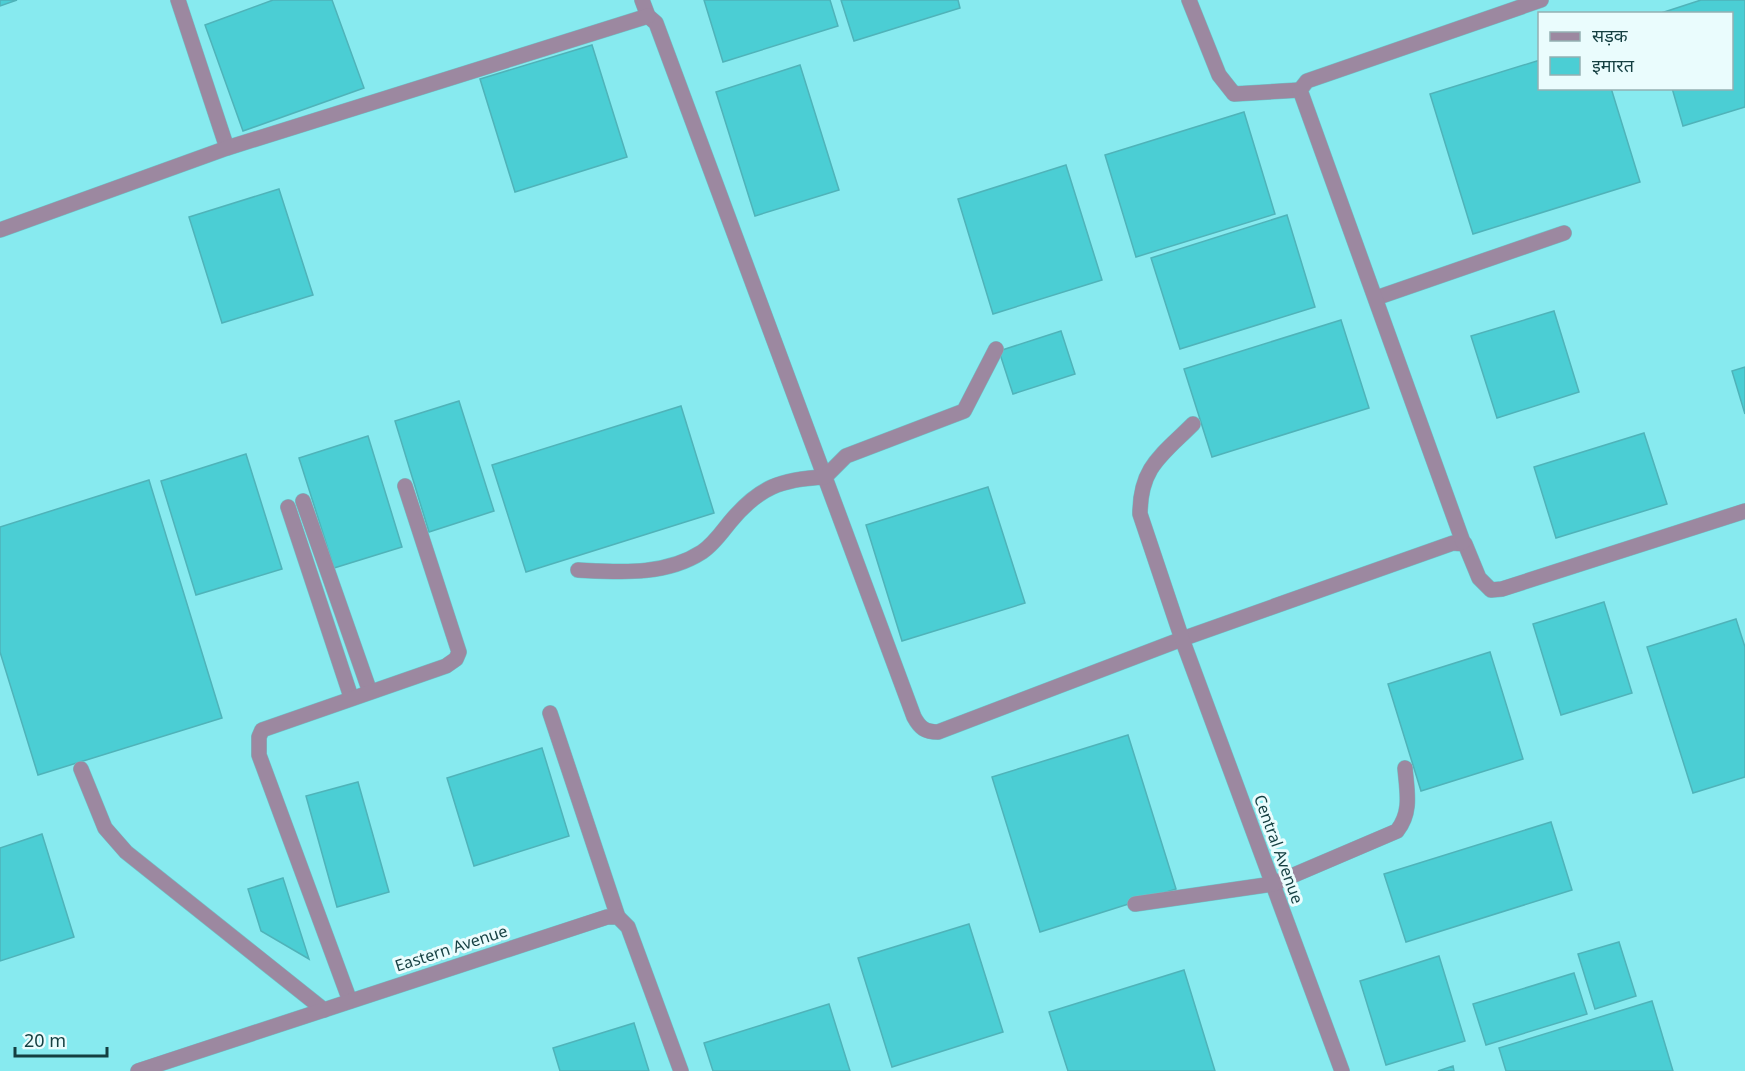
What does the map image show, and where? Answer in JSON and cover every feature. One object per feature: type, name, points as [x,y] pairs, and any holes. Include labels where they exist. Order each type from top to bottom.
[{"type":"street","points":[[178,0],[227,147]]},
{"type":"street","points":[[642,0],[648,16],[656,23],[914,717],[920,727],[928,732],[938,732],[1182,639],[1453,543],[1463,542]]},
{"type":"street","points":[[1189,0],[1219,75],[1234,94],[1300,90],[1307,81],[1541,0]]},
{"type":"street","points":[[0,230],[227,147],[648,16]]},
{"type":"street","points":[[1300,90],[1463,542],[1484,586],[1491,590],[1502,590],[1745,511]]},
{"type":"street","points":[[1376,298],[1564,233]]},
{"type":"street","points":[[578,570],[638,573],[691,558],[704,550],[756,495],[792,479],[825,477],[846,456],[964,411],[996,349]]},
{"type":"street","name":"Central Avenue","points":[[1193,424],[1146,473],[1140,492],[1140,514],[1182,639],[1342,1071]]},
{"type":"street","points":[[350,1001],[258,748],[262,730],[351,697],[446,666],[456,659],[459,652],[405,486]]},
{"type":"street","points":[[303,501],[370,692]]},
{"type":"street","points":[[288,507],[351,697]]},
{"type":"street","points":[[550,713],[618,918],[628,927],[634,941],[681,1071]]},
{"type":"street","points":[[1135,904],[1273,884],[1397,831],[1405,822],[1408,808],[1405,768]]},
{"type":"street","points":[[81,769],[105,828],[126,852],[324,1010]]},
{"type":"street","name":"Eastern Avenue","points":[[138,1071],[595,920],[618,918]]},
{"type":"building","points":[[0,0],[17,0],[0,6]]},
{"type":"building","points":[[273,0],[332,0],[364,88],[243,131],[205,25]]},
{"type":"building","points":[[704,0],[830,0],[838,26],[723,62]]},
{"type":"building","points":[[841,0],[958,0],[960,8],[854,41]]},
{"type":"building","points":[[1701,0],[1745,0],[1745,107],[1683,126],[1673,90],[1733,90],[1733,12],[1664,12]]},
{"type":"building","points":[[592,45],[627,157],[515,192],[480,79]]},
{"type":"building","points":[[1538,61],[1538,90],[1612,90],[1640,182],[1473,234],[1430,94]]},
{"type":"building","points":[[800,65],[839,190],[755,216],[716,92]]},
{"type":"building","points":[[1244,112],[1275,214],[1136,257],[1105,155]]},
{"type":"building","points":[[1066,165],[1102,280],[993,314],[958,199]]},
{"type":"building","points":[[279,189],[313,295],[222,323],[189,217]]},
{"type":"building","points":[[1287,215],[1315,307],[1180,349],[1151,258]]},
{"type":"building","points":[[1554,311],[1579,392],[1497,418],[1471,336]]},
{"type":"building","points":[[1341,320],[1369,408],[1212,457],[1184,369]]},
{"type":"building","points":[[1061,331],[1075,374],[1013,394],[999,351]]},
{"type":"building","points":[[1745,367],[1745,414],[1732,371]]},
{"type":"building","points":[[459,401],[494,511],[429,532],[395,421]]},
{"type":"building","points":[[681,406],[714,513],[526,572],[492,465]]},
{"type":"building","points":[[1644,433],[1667,504],[1556,538],[1534,467]]},
{"type":"building","points":[[368,436],[402,547],[334,568],[299,458]]},
{"type":"building","points":[[246,454],[282,569],[196,595],[161,481]]},
{"type":"building","points":[[149,480],[222,718],[38,775],[0,652],[0,527]]},
{"type":"building","points":[[988,487],[1025,603],[902,641],[866,525]]},
{"type":"building","points":[[1604,602],[1632,693],[1561,715],[1533,624]]},
{"type":"building","points":[[1736,619],[1745,647],[1745,777],[1693,793],[1647,647]]},
{"type":"building","points":[[1490,652],[1523,759],[1421,791],[1388,684]]},
{"type":"building","points":[[1128,735],[1176,889],[1040,932],[992,777]]},
{"type":"building","points":[[542,748],[569,836],[474,866],[447,778]]},
{"type":"building","points":[[358,782],[389,892],[337,907],[306,796]]},
{"type":"building","points":[[1551,822],[1572,890],[1406,942],[1384,874]]},
{"type":"building","points":[[42,834],[74,937],[0,961],[0,848]]},
{"type":"building","points":[[283,878],[309,959],[261,931],[248,889]]},
{"type":"building","points":[[969,924],[1003,1032],[892,1067],[858,958]]},
{"type":"building","points":[[1619,942],[1636,996],[1595,1009],[1578,954]]},
{"type":"building","points":[[1439,956],[1465,1041],[1386,1065],[1360,981]]},
{"type":"building","points":[[1184,970],[1215,1071],[1068,1071],[1049,1012]]},
{"type":"building","points":[[1574,973],[1587,1014],[1486,1045],[1473,1004]]},
{"type":"building","points":[[1652,1001],[1673,1071],[1506,1071],[1499,1048]]},
{"type":"building","points":[[829,1004],[850,1071],[713,1071],[704,1043]]},
{"type":"building","points":[[634,1023],[649,1071],[560,1071],[553,1048]]},
{"type":"building","points":[[1453,1066],[1454,1071],[1438,1071]]}]
